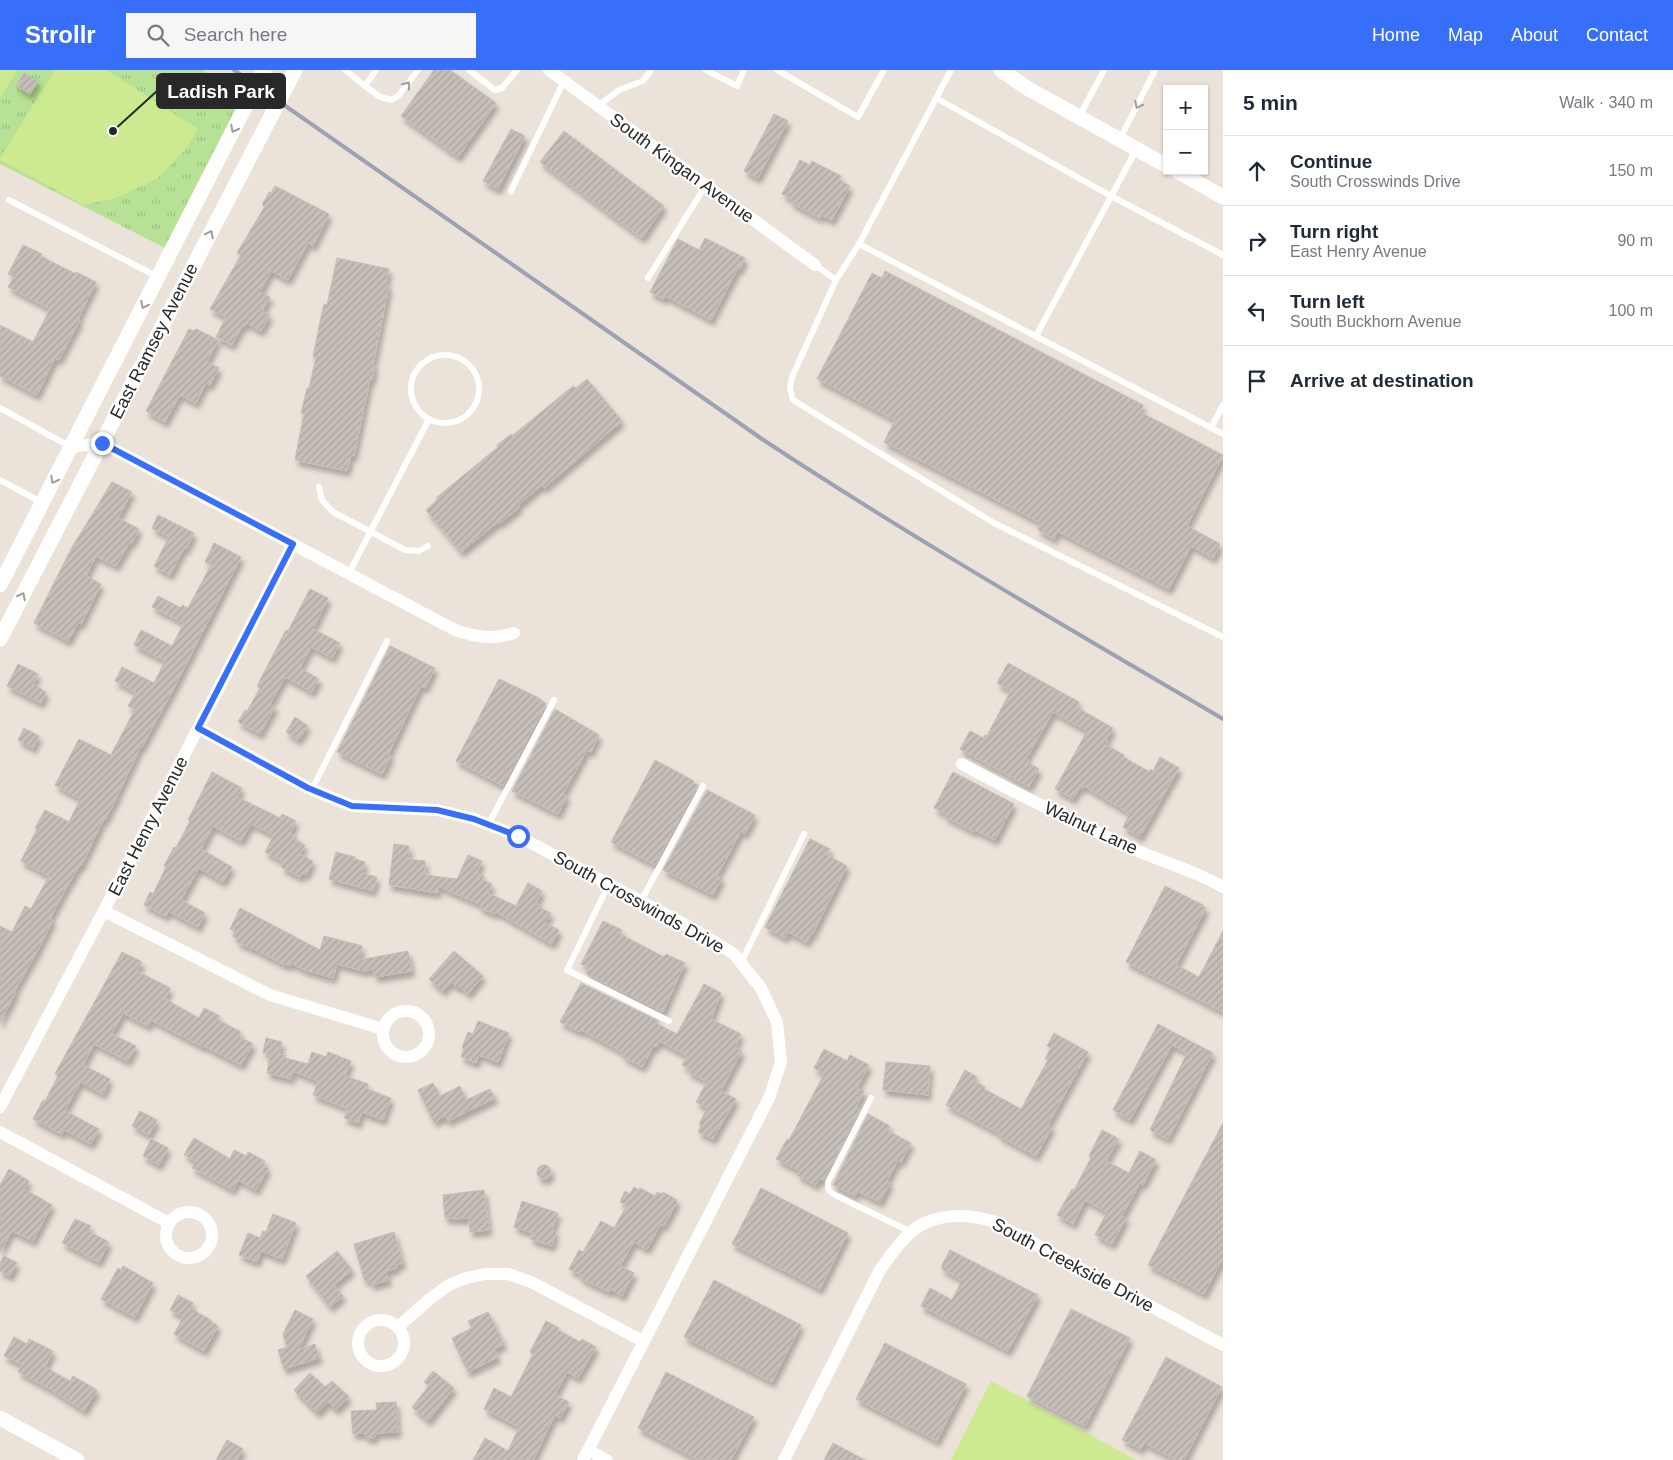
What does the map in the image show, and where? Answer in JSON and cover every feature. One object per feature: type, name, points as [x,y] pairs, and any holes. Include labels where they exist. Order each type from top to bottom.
[{"type":"street","name":"East Ramsey Avenue","points":[[0,585],[264,70]]},
{"type":"street","name":"East Ramsey Avenue","points":[[0,639],[295,70]]},
{"type":"street","name":"South Kingan Avenue","points":[[549,70],[815,265]]},
{"type":"street","points":[[1002,70],[1027,88],[1163,164]]},
{"type":"street","points":[[1184,175],[1223,197]]},
{"type":"street","points":[[71,447],[102,443],[455,630],[474,636],[502,637],[514,634]]},
{"type":"street","name":"East Henry Avenue","points":[[0,1107],[104,911],[293,544]]},
{"type":"street","name":"South Crosswinds Drive","points":[[198,728],[312,789],[352,806],[437,810],[474,819],[518,836],[697,931],[734,954],[742,961],[761,988],[777,1022],[781,1062],[770,1096],[586,1455]]},
{"type":"street","name":"Walnut Lane","points":[[962,764],[1002,786],[1132,848],[1198,873],[1223,887]]},
{"type":"street","points":[[104,911],[270,995],[383,1029]]},
{"type":"street","points":[[0,1132],[169,1223]]},
{"type":"street","name":"South Creekside Drive","points":[[784,1460],[880,1270],[894,1250],[911,1232],[932,1220],[956,1215],[975,1216],[992,1221],[1223,1345]]},
{"type":"street","points":[[398,1327],[449,1284],[485,1274],[508,1274],[531,1282],[643,1341]]},
{"type":"street","points":[[0,1418],[77,1460]]},
{"type":"street","points":[[586,1455],[607,1460]]},
{"type":"lane","points":[[346,70],[380,97],[392,100],[399,95],[418,70]]},
{"type":"lane","points":[[365,86],[376,70]]},
{"type":"lane","points":[[469,70],[495,90],[502,88],[517,70]]},
{"type":"lane","points":[[598,106],[619,90],[643,81],[651,70]]},
{"type":"lane","points":[[706,70],[737,86],[744,70]]},
{"type":"lane","points":[[777,70],[858,117],[884,70]]},
{"type":"lane","points":[[951,70],[859,244],[836,280],[792,377],[790,388],[793,400],[994,523],[1223,636]]},
{"type":"lane","points":[[1079,117],[1104,70]]},
{"type":"lane","points":[[1120,140],[1155,70]]},
{"type":"lane","points":[[510,190],[564,81]]},
{"type":"lane","points":[[936,98],[1111,196],[1223,255]]},
{"type":"lane","points":[[1036,336],[1137,149]]},
{"type":"lane","points":[[648,278],[706,185]]},
{"type":"lane","points":[[9,200],[158,277]]},
{"type":"lane","points":[[859,244],[1223,434]]},
{"type":"lane","points":[[815,265],[836,280]]},
{"type":"lane","points":[[441,355],[452,356],[462,360],[471,368],[478,383],[479,389],[476,401],[471,411],[462,418],[451,422],[429,419],[414,404],[411,393],[415,373],[422,364],[431,358],[441,355]]},
{"type":"lane","points":[[1211,428],[1223,405]]},
{"type":"lane","points":[[0,408],[71,447]]},
{"type":"lane","points":[[349,574],[429,419]]},
{"type":"lane","points":[[0,480],[42,502]]},
{"type":"lane","points":[[319,487],[322,500],[334,512],[406,550],[419,551],[428,546]]},
{"type":"lane","points":[[312,789],[387,641]]},
{"type":"lane","points":[[488,825],[554,700]]},
{"type":"lane","points":[[641,901],[703,786]]},
{"type":"lane","points":[[742,961],[804,834]]},
{"type":"lane","points":[[609,884],[567,970],[669,1021]]},
{"type":"lane","points":[[871,1098],[828,1182],[828,1190],[832,1194],[911,1232]]},
{"type":"green space","points":[[0,70],[203,70],[244,99],[165,248],[0,164]]},
{"type":"green space","points":[[0,70],[17,70],[0,98]]},
{"type":"green space","points":[[55,70],[106,70],[198,129],[186,149],[157,179],[115,198],[84,205],[0,160]]},
{"type":"green space","points":[[991,1381],[1136,1460],[951,1460]]},
{"type":"building","points":[[434,70],[450,70],[496,103],[458,157],[401,116]]},
{"type":"building","points":[[24,73],[38,81],[30,94],[16,86]]},
{"type":"building","points":[[774,114],[788,121],[758,178],[744,171]]},
{"type":"building","points":[[511,129],[525,136],[498,189],[483,181]]},
{"type":"building","points":[[564,131],[664,206],[642,238],[540,162]]},
{"type":"building","points":[[800,160],[810,165],[812,161],[841,176],[839,180],[850,186],[832,220],[821,215],[820,218],[791,203],[792,200],[782,194]]},
{"type":"building","points":[[275,186],[329,214],[313,246],[308,243],[288,280],[271,271],[260,292],[270,297],[262,311],[270,315],[261,331],[246,323],[244,327],[242,326],[232,345],[216,337],[226,317],[210,309],[241,255],[237,253],[265,206],[262,205],[269,192],[271,193]]},
{"type":"building","points":[[705,238],[745,258],[711,320],[665,296],[664,299],[650,292],[678,239],[699,250]]},
{"type":"building","points":[[23,245],[42,254],[40,256],[96,282],[78,319],[80,320],[59,360],[55,358],[37,395],[0,376],[0,325],[33,342],[50,309],[8,287],[14,277],[8,274]]},
{"type":"building","points":[[337,258],[389,269],[386,285],[389,286],[373,365],[375,365],[372,380],[370,379],[354,456],[351,455],[347,471],[295,460],[304,413],[301,413],[316,357],[313,357],[322,312],[324,304],[327,305]]},
{"type":"building","points":[[885,271],[1143,405],[1140,412],[1223,455],[1187,526],[1220,544],[1213,558],[1191,546],[1169,589],[1057,531],[1054,539],[1038,530],[1041,523],[884,442],[895,420],[817,379],[872,273],[882,278]]},
{"type":"building","points":[[189,329],[194,331],[196,329],[218,340],[207,362],[219,368],[210,385],[206,383],[196,403],[180,395],[165,422],[146,411]]},
{"type":"building","points":[[587,379],[622,421],[544,488],[542,485],[518,505],[520,507],[461,552],[426,510],[438,499],[436,498],[498,447],[497,445],[511,434],[512,436],[573,386],[576,388]]},
{"type":"building","points":[[112,482],[132,492],[118,518],[139,529],[116,566],[96,556],[86,576],[101,584],[81,624],[78,623],[68,641],[34,623],[71,549]]},
{"type":"building","points":[[158,515],[194,533],[170,575],[154,566],[169,537],[152,528]]},
{"type":"building","points":[[214,543],[241,557],[174,688],[141,746],[81,866],[65,890],[50,919],[53,920],[14,992],[16,992],[0,1023],[0,926],[12,932],[25,906],[31,909],[49,876],[21,861],[37,829],[35,828],[45,810],[69,822],[80,799],[55,785],[79,739],[111,755],[135,709],[128,706],[136,692],[115,681],[122,667],[154,683],[165,661],[134,645],[141,630],[172,646],[184,623],[152,607],[158,596],[181,608],[182,605],[188,608],[211,565],[205,562]]},
{"type":"building","points":[[310,589],[328,598],[313,629],[340,643],[332,658],[311,647],[300,668],[319,679],[312,692],[285,677],[270,704],[275,707],[260,734],[238,722],[245,710],[247,711],[260,688],[257,686]]},
{"type":"building","points":[[390,646],[435,668],[425,688],[421,686],[388,755],[391,756],[382,774],[337,752]]},
{"type":"building","points":[[1008,663],[1079,702],[1076,707],[1113,728],[1106,740],[1108,741],[1106,745],[1124,755],[1123,757],[1150,772],[1151,769],[1153,771],[1160,757],[1179,768],[1140,837],[1123,827],[1129,815],[1127,812],[1084,786],[1082,789],[1080,787],[1073,799],[1055,789],[1087,731],[1053,712],[1026,759],[1028,760],[1027,762],[1039,769],[1029,787],[960,749],[970,731],[983,738],[985,735],[987,736],[1010,692],[1010,690],[997,683]]},
{"type":"building","points":[[18,664],[38,674],[33,684],[46,692],[41,703],[7,686]]},
{"type":"building","points":[[499,679],[539,698],[546,704],[503,786],[456,761]]},
{"type":"building","points":[[555,709],[599,735],[591,752],[587,750],[563,794],[567,796],[558,814],[512,791]]},
{"type":"building","points":[[295,717],[308,726],[298,740],[286,732]]},
{"type":"building","points":[[24,728],[39,736],[33,748],[18,740]]},
{"type":"building","points":[[655,760],[698,785],[655,865],[611,842]]},
{"type":"building","points":[[212,772],[242,788],[237,797],[280,818],[282,814],[296,821],[290,834],[297,837],[295,840],[305,845],[300,854],[313,861],[306,875],[302,873],[300,877],[281,867],[284,862],[265,852],[274,835],[251,824],[241,841],[213,826],[201,849],[232,867],[223,882],[199,868],[181,900],[205,913],[198,927],[168,911],[166,916],[144,905],[150,892],[153,894],[166,867],[164,866],[190,821],[188,820]]},
{"type":"building","points":[[953,772],[1014,804],[995,840],[975,830],[974,832],[945,817],[946,814],[934,808]]},
{"type":"building","points":[[707,790],[755,815],[745,834],[741,831],[717,876],[722,878],[713,895],[663,870]]},
{"type":"building","points":[[810,839],[830,849],[827,855],[847,866],[807,942],[788,932],[785,938],[765,927]]},
{"type":"building","points":[[394,844],[409,846],[408,859],[425,861],[425,875],[457,879],[468,855],[482,861],[477,873],[484,876],[482,880],[492,884],[488,893],[516,906],[528,883],[542,891],[536,903],[542,906],[540,908],[551,913],[545,923],[559,930],[552,944],[496,912],[495,914],[480,908],[481,905],[438,886],[438,893],[389,885]]},
{"type":"building","points":[[336,852],[365,862],[362,873],[377,877],[373,891],[329,879]]},
{"type":"building","points":[[1165,886],[1206,908],[1176,965],[1199,977],[1223,931],[1223,1012],[1126,962]]},
{"type":"building","points":[[240,908],[320,950],[324,936],[362,946],[359,960],[408,951],[412,971],[375,977],[373,969],[364,971],[337,964],[333,978],[305,970],[291,963],[290,966],[285,965],[237,942],[239,939],[233,936],[235,931],[230,929]]},
{"type":"building","points":[[603,921],[622,930],[620,934],[664,957],[666,954],[685,963],[663,1012],[586,974],[589,968],[581,964]]},
{"type":"building","points":[[454,951],[483,976],[468,994],[451,982],[443,991],[429,979]]},
{"type":"building","points":[[122,952],[142,962],[137,971],[170,988],[165,999],[199,1018],[204,1008],[220,1016],[218,1020],[241,1032],[238,1036],[253,1044],[241,1065],[151,1020],[148,1026],[123,1013],[112,1034],[136,1046],[128,1061],[94,1044],[83,1065],[110,1079],[103,1094],[80,1082],[65,1111],[99,1129],[91,1144],[64,1130],[62,1134],[33,1119],[43,1100],[45,1101],[58,1076],[55,1074]]},
{"type":"building","points":[[581,983],[659,1021],[657,1024],[677,1034],[704,984],[721,993],[711,1019],[741,1034],[735,1047],[742,1051],[721,1091],[736,1099],[713,1139],[698,1132],[701,1125],[699,1124],[707,1108],[696,1102],[706,1083],[703,1082],[704,1080],[688,1072],[690,1069],[682,1065],[687,1056],[659,1041],[656,1047],[653,1046],[643,1066],[640,1066],[622,1056],[624,1053],[581,1030],[580,1032],[560,1022]]},
{"type":"building","points":[[478,1021],[509,1033],[498,1062],[479,1055],[476,1063],[461,1057],[468,1032],[473,1034]]},
{"type":"building","points":[[1158,1024],[1213,1053],[1168,1139],[1150,1130],[1187,1053],[1172,1045],[1130,1120],[1113,1110]]},
{"type":"building","points":[[1054,1033],[1088,1052],[1048,1125],[1052,1127],[1036,1156],[946,1105],[965,1070],[977,1077],[974,1081],[985,1087],[984,1089],[1021,1109],[1048,1060],[1045,1059],[1051,1048],[1047,1046]]},
{"type":"building","points":[[266,1038],[282,1042],[279,1054],[286,1056],[285,1058],[308,1064],[312,1052],[326,1057],[328,1052],[351,1061],[345,1076],[368,1084],[367,1089],[391,1098],[383,1120],[362,1112],[358,1123],[344,1118],[348,1109],[313,1095],[318,1081],[293,1071],[291,1079],[267,1073],[270,1055],[263,1053]]},
{"type":"building","points":[[824,1049],[847,1061],[850,1055],[869,1065],[857,1088],[864,1091],[856,1108],[860,1110],[824,1180],[820,1178],[816,1185],[797,1175],[800,1171],[776,1159],[787,1139],[789,1140],[824,1074],[814,1068]]},
{"type":"building","points":[[886,1062],[930,1066],[928,1095],[883,1090]]},
{"type":"building","points":[[433,1083],[440,1096],[460,1086],[466,1100],[490,1089],[495,1098],[448,1121],[445,1116],[434,1122],[418,1090]]},
{"type":"building","points":[[140,1111],[157,1120],[149,1135],[132,1126]]},
{"type":"building","points":[[868,1114],[890,1126],[888,1131],[911,1143],[901,1162],[898,1160],[887,1181],[890,1183],[880,1202],[857,1191],[855,1196],[833,1185]]},
{"type":"building","points":[[1223,1123],[1223,1258],[1204,1294],[1148,1265]]},
{"type":"building","points":[[1102,1130],[1119,1139],[1106,1161],[1129,1173],[1140,1151],[1156,1160],[1143,1185],[1140,1183],[1122,1216],[1126,1218],[1112,1244],[1095,1235],[1107,1212],[1085,1200],[1073,1224],[1057,1215],[1072,1189],[1074,1190],[1091,1158],[1089,1156]]},
{"type":"building","points":[[194,1138],[230,1159],[234,1150],[246,1156],[248,1152],[265,1161],[263,1165],[268,1168],[256,1190],[238,1180],[233,1190],[192,1168],[196,1161],[184,1155]]},
{"type":"building","points":[[151,1139],[168,1148],[159,1165],[143,1156]]},
{"type":"building","points":[[544,1165],[549,1167],[551,1172],[549,1177],[544,1179],[539,1177],[537,1172],[539,1167]]},
{"type":"building","points":[[9,1169],[29,1181],[24,1189],[52,1205],[33,1241],[12,1231],[0,1252],[0,1185]]},
{"type":"building","points":[[634,1187],[655,1196],[657,1192],[662,1194],[663,1192],[677,1200],[677,1202],[664,1226],[661,1224],[647,1249],[634,1242],[620,1266],[634,1273],[622,1296],[610,1289],[609,1292],[580,1278],[581,1275],[569,1269],[579,1250],[583,1252],[601,1221],[614,1228],[627,1205],[620,1202],[625,1191],[630,1194]]},
{"type":"building","points":[[761,1188],[848,1233],[820,1289],[732,1244]]},
{"type":"building","points":[[484,1190],[489,1230],[470,1232],[469,1218],[445,1218],[443,1195]]},
{"type":"building","points":[[522,1201],[558,1213],[552,1230],[556,1232],[552,1246],[530,1239],[532,1233],[514,1227]]},
{"type":"building","points":[[273,1214],[296,1223],[282,1259],[261,1251],[257,1262],[239,1255],[248,1233],[260,1238],[263,1231],[266,1232]]},
{"type":"building","points":[[75,1219],[91,1226],[88,1231],[109,1242],[99,1262],[62,1243]]},
{"type":"building","points":[[394,1232],[403,1263],[396,1265],[397,1268],[386,1271],[389,1280],[372,1285],[370,1279],[365,1281],[354,1244]]},
{"type":"building","points":[[950,1250],[1038,1295],[1008,1351],[921,1306],[930,1288],[952,1300],[962,1280],[942,1269],[942,1265]]},
{"type":"building","points":[[337,1251],[352,1270],[334,1285],[343,1296],[330,1307],[306,1276]]},
{"type":"building","points":[[4,1256],[17,1263],[10,1276],[0,1271],[0,1263]]},
{"type":"building","points":[[123,1266],[153,1283],[135,1317],[101,1299],[118,1268],[121,1270]]},
{"type":"building","points":[[714,1280],[801,1325],[772,1382],[684,1337]]},
{"type":"building","points":[[178,1295],[193,1303],[190,1308],[218,1326],[204,1351],[174,1334],[183,1317],[170,1310]]},
{"type":"building","points":[[1071,1309],[1130,1338],[1085,1426],[1027,1396]]},
{"type":"building","points":[[295,1310],[313,1319],[298,1350],[315,1344],[319,1358],[284,1369],[278,1350],[287,1347],[283,1334]]},
{"type":"building","points":[[488,1312],[504,1344],[494,1349],[498,1357],[468,1372],[452,1338],[472,1328],[468,1321]]},
{"type":"building","points":[[546,1321],[580,1342],[582,1339],[596,1347],[578,1378],[567,1372],[555,1395],[569,1402],[560,1418],[555,1415],[533,1460],[473,1460],[485,1438],[508,1451],[519,1427],[484,1409],[494,1388],[511,1397],[533,1354],[530,1352]]},
{"type":"building","points":[[14,1337],[27,1344],[29,1339],[53,1351],[45,1367],[70,1381],[73,1376],[97,1390],[84,1411],[50,1389],[18,1372],[22,1365],[4,1356]]},
{"type":"building","points":[[885,1343],[966,1384],[937,1441],[856,1399]]},
{"type":"building","points":[[1166,1357],[1222,1387],[1184,1460],[1176,1460],[1144,1443],[1141,1449],[1122,1440]]},
{"type":"building","points":[[433,1371],[454,1388],[428,1421],[412,1407],[429,1386],[424,1382]]},
{"type":"building","points":[[666,1372],[754,1417],[731,1460],[699,1460],[638,1428]]},
{"type":"building","points":[[310,1373],[325,1387],[332,1381],[349,1397],[336,1410],[328,1402],[317,1413],[294,1390]]},
{"type":"building","points":[[396,1402],[398,1432],[377,1433],[374,1438],[367,1438],[364,1433],[353,1434],[351,1411],[377,1410],[376,1403]]},
{"type":"building","points":[[227,1440],[243,1449],[237,1460],[216,1460]]},
{"type":"building","points":[[833,1443],[865,1460],[824,1460]]},
{"type":"railway","points":[[234,70],[762,439],[933,547],[1223,719]]},
{"type":"place","name":"Ladish Park","points":[[113,131]]},
{"type":"route","points":[[102,443],[293,544],[198,728],[308,788],[352,806],[437,810],[474,819],[518,836]]}]
